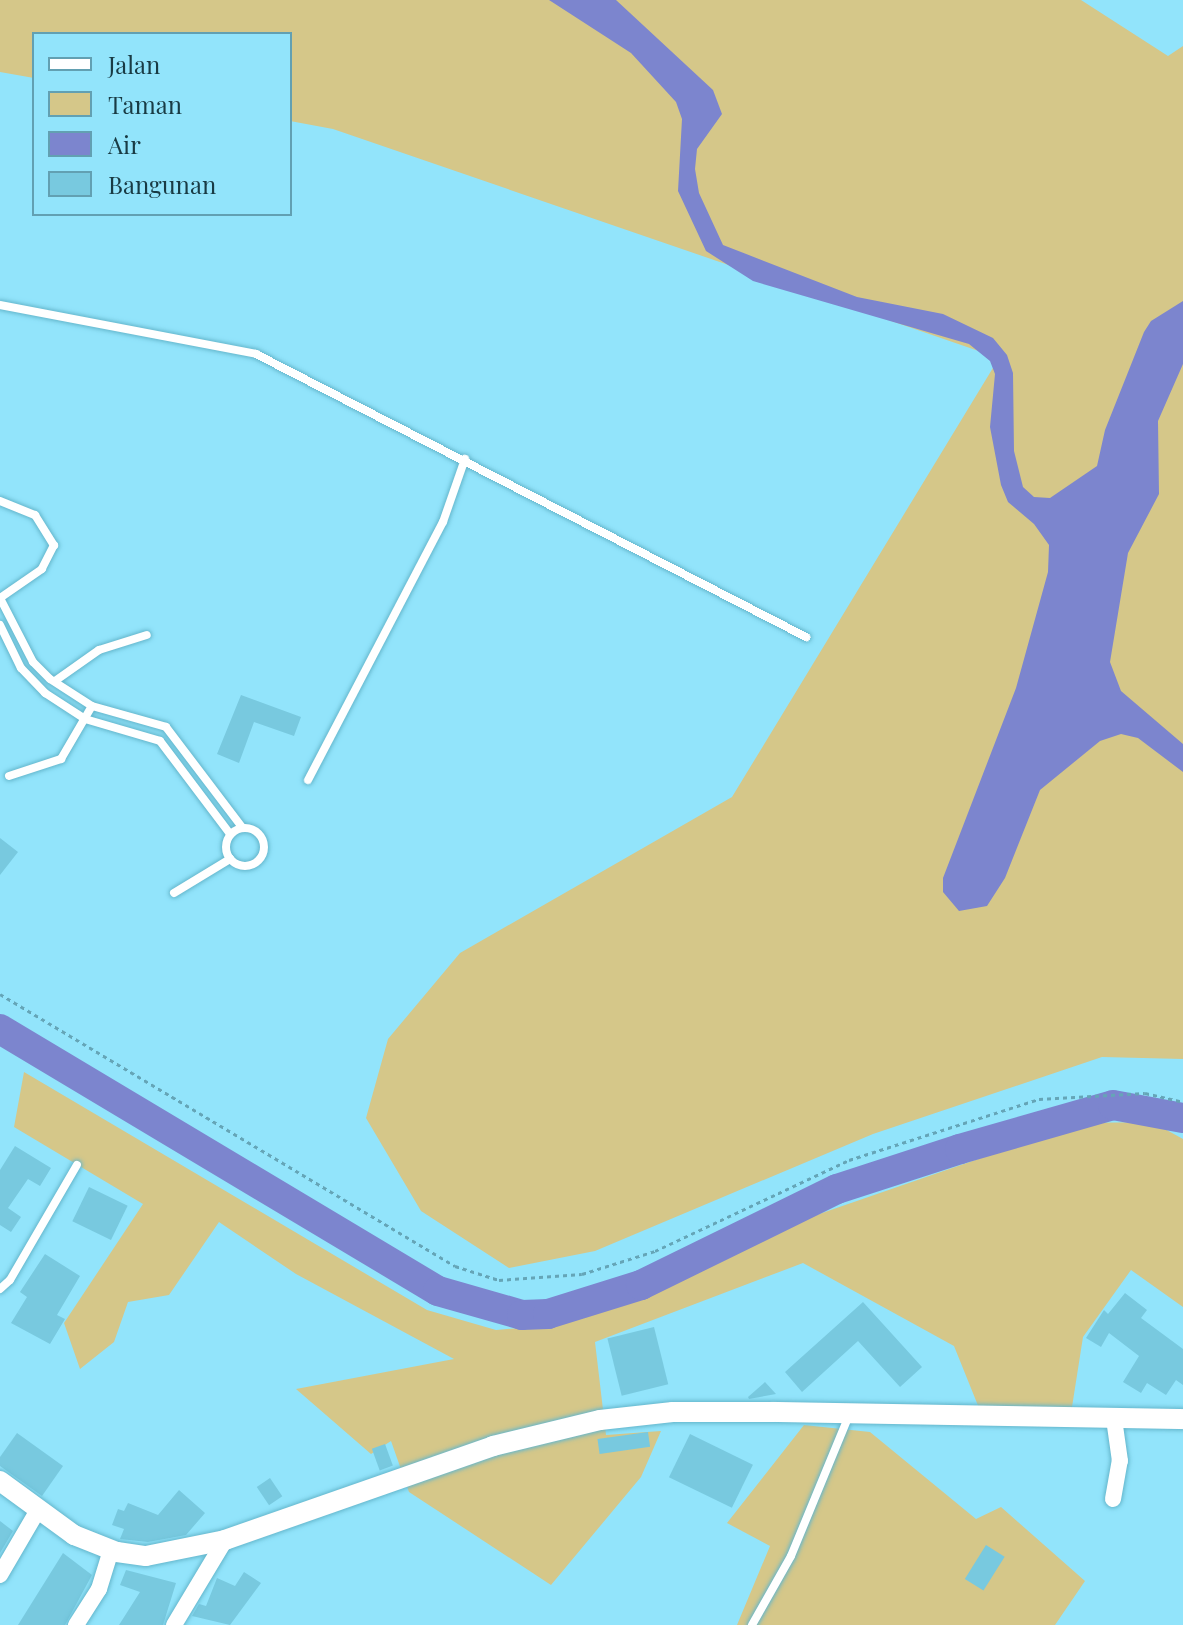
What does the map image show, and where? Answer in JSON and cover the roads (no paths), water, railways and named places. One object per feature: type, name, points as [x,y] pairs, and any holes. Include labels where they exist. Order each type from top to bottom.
[{"type":"street","points":[[0,1481],[74,1535],[111,1550],[146,1556],[225,1540],[493,1446],[600,1420],[673,1412],[1183,1419]]},
{"type":"street","points":[[1113,1499],[1120,1461],[1114,1419]]},
{"type":"street","points":[[0,1575],[38,1510]]},
{"type":"street","points":[[174,1625],[225,1540]]},
{"type":"street","points":[[76,1625],[99,1589],[111,1550]]},
{"type":"lane","points":[[0,305],[256,354],[806,637]]},
{"type":"lane","points":[[308,780],[443,522],[465,459]]},
{"type":"lane","points":[[0,501],[35,515],[54,545],[42,569],[0,598],[33,662],[92,706],[166,727],[242,827],[260,834],[263,854],[248,866],[230,859],[225,847],[230,834],[242,827]]},
{"type":"lane","points":[[0,625],[21,668],[45,693],[85,719],[160,741],[230,834]]},
{"type":"lane","points":[[55,681],[99,650],[147,635]]},
{"type":"lane","points":[[9,776],[61,759],[92,706]]},
{"type":"lane","points":[[174,893],[230,859]]},
{"type":"lane","points":[[0,1289],[77,1165]]},
{"type":"lane","points":[[752,1625],[791,1556],[850,1414]]},
{"type":"water","points":[[549,0],[616,0],[713,90],[722,114],[697,149],[695,169],[699,193],[723,245],[857,297],[943,314],[993,338],[1007,355],[1013,373],[1014,451],[1023,487],[1034,497],[1050,498],[1097,466],[1105,430],[1144,332],[1151,321],[1183,301],[1183,364],[1158,421],[1159,494],[1128,553],[1110,662],[1121,691],[1183,744],[1183,772],[1138,738],[1121,734],[1100,741],[1040,790],[1005,878],[987,906],[959,911],[943,892],[943,878],[1016,688],[1048,572],[1049,545],[1034,524],[1008,502],[1001,485],[990,427],[995,374],[990,361],[969,344],[753,281],[706,251],[678,191],[682,119],[676,102],[631,53]]},
{"type":"waterway","points":[[0,1029],[438,1291],[522,1315],[548,1314],[641,1285],[837,1189],[960,1149],[1113,1105],[1183,1118]]}]
